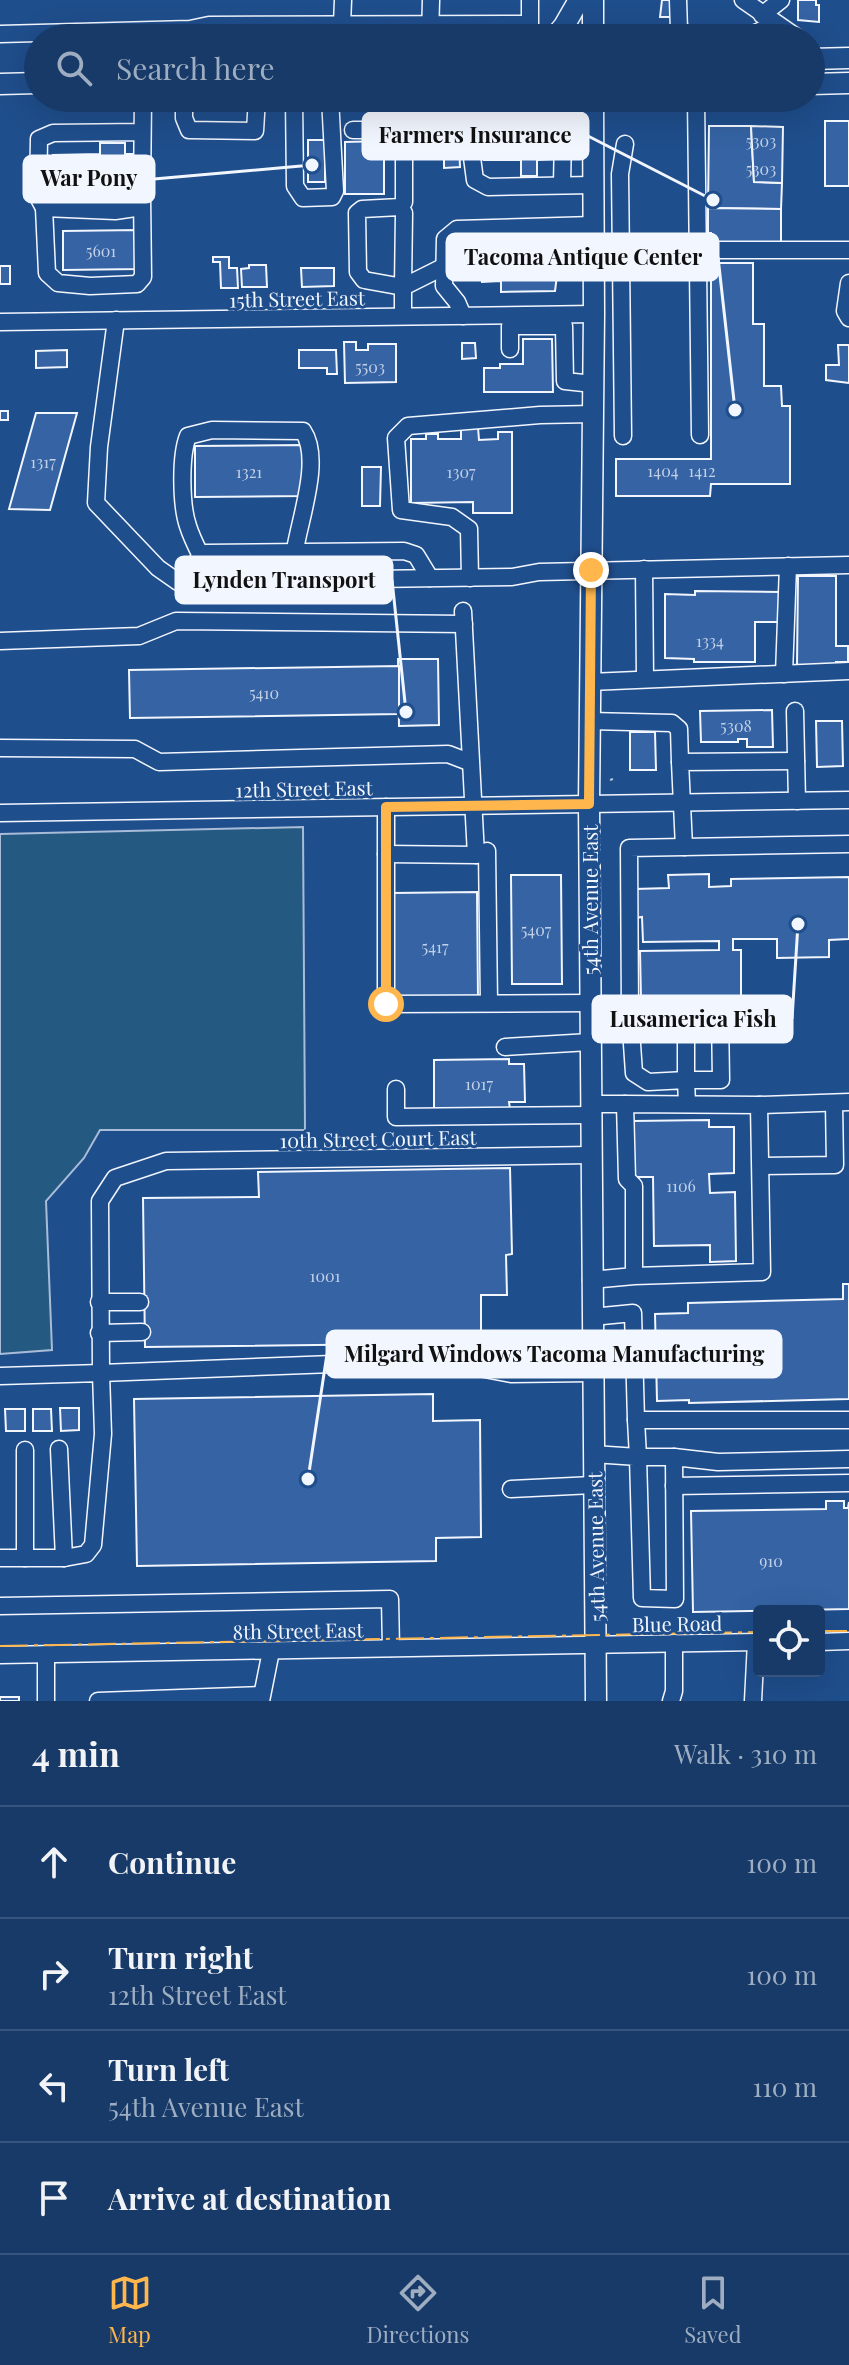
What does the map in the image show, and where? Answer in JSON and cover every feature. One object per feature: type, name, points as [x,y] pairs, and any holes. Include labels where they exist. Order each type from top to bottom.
[{"type":"main road","points":[[565,24],[579,0]]},
{"type":"main road","points":[[593,0],[593,24]]},
{"type":"main road","points":[[825,59],[849,58]]},
{"type":"main road","points":[[0,84],[24,83]]},
{"type":"main road","points":[[825,84],[849,83]]},
{"type":"main road","name":"54th Avenue East","points":[[593,112],[589,804],[596,1701]]},
{"type":"street","points":[[342,24],[343,0]]},
{"type":"street","points":[[430,24],[431,0]]},
{"type":"street","points":[[530,0],[530,24]]},
{"type":"street","points":[[678,0],[679,24]]},
{"type":"street","points":[[743,0],[770,24]]},
{"type":"street","points":[[766,22],[781,0]]},
{"type":"street","points":[[0,34],[24,34]]},
{"type":"street","points":[[142,132],[53,133],[39,139],[38,197],[44,208],[47,273],[58,283],[90,286],[137,284],[143,277],[143,112]]},
{"type":"street","points":[[184,112],[189,130],[255,131],[256,112]]},
{"type":"street","points":[[294,112],[295,186],[303,198],[313,199],[326,191],[329,185],[331,112]]},
{"type":"street","points":[[404,112],[404,202],[400,207],[362,209],[357,213],[358,272],[364,280],[403,287],[445,266]]},
{"type":"street","points":[[454,112],[469,135],[475,180],[488,187],[593,185]]},
{"type":"street","points":[[696,112],[700,435]]},
{"type":"street","points":[[459,122],[528,118],[548,122],[563,136],[562,185]]},
{"type":"street","points":[[563,136],[593,126]]},
{"type":"street","points":[[353,130],[404,130]]},
{"type":"street","points":[[623,436],[620,174],[625,144]]},
{"type":"street","points":[[44,208],[115,211],[135,208],[142,194]]},
{"type":"street","points":[[400,207],[404,213],[403,316]]},
{"type":"street","points":[[463,316],[457,302],[444,286],[445,239],[457,229],[593,225]]},
{"type":"street","points":[[698,250],[849,250]]},
{"type":"street","points":[[849,283],[845,311],[849,318]]},
{"type":"street","name":"15th Street East","points":[[0,322],[463,316],[510,321],[594,320],[622,325]]},
{"type":"street","points":[[116,320],[99,447],[96,503],[158,568],[178,582],[512,577],[539,572],[591,570],[849,565]]},
{"type":"street","points":[[510,349],[510,321],[564,326],[565,381],[593,384]]},
{"type":"street","points":[[470,578],[469,529],[452,517],[401,510],[396,438],[408,426],[509,417],[593,414]]},
{"type":"street","points":[[191,581],[201,556],[187,523],[183,486],[188,436],[212,430],[303,431],[309,440],[309,477],[295,550]]},
{"type":"street","points":[[201,556],[223,551],[404,551],[416,555],[430,578]]},
{"type":"street","points":[[784,674],[788,566]]},
{"type":"street","points":[[644,569],[645,679]]},
{"type":"street","points":[[0,641],[139,636],[176,621],[463,618],[476,855]]},
{"type":"street","points":[[590,682],[849,671]]},
{"type":"street","points":[[795,711],[797,801]]},
{"type":"street","points":[[590,721],[672,723],[679,729],[684,847]]},
{"type":"street","points":[[0,748],[135,749],[159,762],[448,754],[469,762]]},
{"type":"street","points":[[680,762],[796,761]]},
{"type":"street","name":"12th Street East","points":[[0,813],[849,800]]},
{"type":"street","points":[[386,807],[386,1004],[489,1003],[590,1009],[630,1015]]},
{"type":"street","points":[[687,1104],[686,1080],[648,1082],[634,1073],[630,1015],[629,848],[849,844]]},
{"type":"street","points":[[386,854],[476,855],[487,851],[489,1003]]},
{"type":"street","points":[[505,1047],[590,1042]]},
{"type":"street","points":[[396,1089],[396,1117],[590,1110],[625,1104],[841,1103],[835,1165],[761,1166]]},
{"type":"street","points":[[625,1104],[627,1179],[634,1186],[634,1276]]},
{"type":"street","points":[[591,1280],[762,1272],[759,1105]]},
{"type":"street","name":"10th Street Court East","points":[[64,1558],[86,1554],[93,1545],[103,1434],[99,1333],[100,1201],[115,1178],[166,1161],[590,1155]]},
{"type":"street","points":[[99,1302],[140,1302]]},
{"type":"street","points":[[592,1317],[633,1313],[642,1598],[675,1599],[674,1457]]},
{"type":"street","points":[[99,1333],[142,1332]]},
{"type":"street","points":[[0,1376],[437,1360],[511,1374],[592,1373]]},
{"type":"street","points":[[636,1420],[849,1420]]},
{"type":"street","points":[[0,1558],[64,1558],[59,1449]]},
{"type":"street","points":[[25,1450],[25,1558]]},
{"type":"street","points":[[593,1454],[718,1462],[849,1459]]},
{"type":"street","points":[[674,1486],[849,1483]]},
{"type":"street","points":[[511,1489],[593,1485]]},
{"type":"street","points":[[0,1606],[390,1599],[391,1648]]},
{"type":"street","points":[[825,1642],[849,1641]]},
{"type":"street","name":"Blue Road","points":[[596,1644],[753,1642]]},
{"type":"street","points":[[671,1701],[674,1691],[674,1643]]},
{"type":"street","name":"8th Street East","points":[[0,1655],[596,1644]]},
{"type":"street","points":[[98,1701],[261,1698],[271,1651]]},
{"type":"street","points":[[46,1654],[46,1701]]},
{"type":"street","points":[[753,1701],[755,1677]]},
{"type":"shaded area","points":[[303,827],[305,1130],[100,1130],[84,1158],[46,1201],[52,1350],[0,1354],[0,834]]},
{"type":"building","points":[[662,0],[673,0],[677,17],[660,17]]},
{"type":"building","points":[[798,0],[816,0],[819,22],[798,20]]},
{"type":"building","points":[[825,121],[849,121],[849,186],[825,186]]},
{"type":"building","points":[[709,126],[751,126],[754,182],[782,183],[781,209],[708,208]]},
{"type":"building","points":[[751,126],[783,127],[782,183],[754,182]]},
{"type":"building","points":[[308,140],[325,140],[325,182],[308,182]]},
{"type":"building","points":[[484,140],[557,140],[557,159],[537,160],[537,176],[521,176],[521,160],[484,160]]},
{"type":"building","points":[[384,141],[384,194],[345,194],[345,142]]},
{"type":"building","points":[[459,142],[460,167],[444,168],[444,143]]},
{"type":"building","points":[[100,143],[125,143],[125,154],[137,154],[138,194],[53,194],[53,155],[100,154]]},
{"type":"building","points":[[708,208],[781,209],[781,243],[711,242]]},
{"type":"building","points":[[139,230],[139,269],[63,270],[63,231]]},
{"type":"building","points":[[543,250],[543,261],[559,260],[555,291],[501,292],[501,281],[482,282],[481,257],[507,256],[507,251]]},
{"type":"building","points":[[213,257],[229,257],[229,268],[237,268],[238,288],[221,288],[220,262],[213,262]]},
{"type":"building","points":[[711,263],[753,263],[753,324],[764,324],[764,386],[781,386],[782,406],[790,406],[790,484],[711,484],[710,496],[616,496],[616,459],[711,459]]},
{"type":"building","points":[[249,265],[266,265],[267,287],[242,287],[241,269],[249,268]]},
{"type":"building","points":[[0,266],[10,266],[10,284],[0,284]]},
{"type":"building","points":[[301,268],[334,268],[334,286],[302,287]]},
{"type":"building","points":[[523,339],[552,339],[553,392],[484,392],[484,368],[523,364]]},
{"type":"building","points":[[344,342],[356,342],[356,350],[368,350],[368,344],[396,344],[396,382],[345,383]]},
{"type":"building","points":[[462,343],[475,343],[476,358],[462,359]]},
{"type":"building","points":[[838,345],[849,345],[849,383],[826,380],[826,365],[839,365]]},
{"type":"building","points":[[67,350],[67,367],[36,368],[36,351]]},
{"type":"building","points":[[299,350],[336,350],[337,374],[327,374],[327,368],[299,368]]},
{"type":"building","points":[[0,411],[8,411],[8,420],[0,420]]},
{"type":"building","points":[[36,413],[77,413],[50,510],[9,509]]},
{"type":"building","points":[[461,427],[478,427],[479,440],[498,439],[498,432],[512,432],[512,513],[473,513],[473,502],[411,503],[411,439],[426,439],[426,434],[438,434],[438,439],[461,439]]},
{"type":"building","points":[[302,445],[302,496],[195,497],[195,446]]},
{"type":"building","points":[[362,467],[381,467],[380,506],[362,506]]},
{"type":"building","points":[[798,576],[836,576],[836,646],[848,646],[848,662],[836,662],[836,666],[797,666]]},
{"type":"building","points":[[695,591],[780,592],[780,622],[755,622],[755,662],[694,662],[694,659],[665,658],[665,594],[695,595]]},
{"type":"building","points":[[398,659],[438,659],[439,725],[399,726]]},
{"type":"building","points":[[399,666],[399,714],[130,718],[129,670]]},
{"type":"building","points":[[772,710],[773,747],[747,747],[747,739],[738,739],[738,742],[701,742],[700,711]]},
{"type":"building","points":[[816,721],[842,721],[843,766],[817,767]]},
{"type":"building","points":[[630,732],[655,732],[656,770],[630,770]]},
{"type":"building","points":[[709,874],[709,887],[731,886],[731,879],[849,877],[849,939],[829,940],[829,957],[777,958],[777,939],[733,939],[733,950],[741,950],[741,996],[679,997],[679,1006],[654,1006],[654,998],[641,998],[640,951],[719,950],[719,941],[643,942],[642,917],[635,918],[635,889],[669,888],[668,875]]},
{"type":"building","points":[[511,875],[561,875],[562,984],[512,984]]},
{"type":"building","points":[[477,892],[478,999],[393,1000],[393,893]]},
{"type":"building","points":[[509,1059],[509,1064],[524,1064],[525,1102],[509,1102],[510,1109],[434,1110],[434,1060]]},
{"type":"building","points":[[709,1120],[709,1127],[734,1127],[734,1173],[709,1174],[710,1193],[735,1192],[736,1261],[710,1262],[710,1245],[654,1246],[653,1177],[633,1177],[633,1121]]},
{"type":"building","points":[[510,1168],[512,1254],[506,1255],[507,1295],[481,1295],[481,1343],[145,1347],[143,1198],[259,1197],[258,1172]]},
{"type":"building","points":[[843,1284],[849,1284],[849,1399],[657,1401],[655,1314],[688,1313],[688,1303],[843,1299]]},
{"type":"building","points":[[433,1394],[433,1421],[480,1420],[481,1537],[436,1538],[436,1561],[137,1566],[134,1399]]},
{"type":"building","points":[[60,1408],[79,1408],[79,1430],[61,1431]]},
{"type":"building","points":[[5,1409],[25,1409],[25,1431],[6,1431]]},
{"type":"building","points":[[33,1409],[51,1409],[52,1431],[33,1431]]},
{"type":"building","points":[[826,1501],[844,1501],[844,1508],[848,1508],[849,1502],[849,1609],[825,1609],[825,1605],[753,1605],[753,1611],[693,1612],[691,1511],[826,1509]]},
{"type":"building","points":[[0,1697],[19,1697],[19,1701],[0,1701]]},
{"type":"power","points":[[825,1631],[849,1631]]},
{"type":"power","points":[[0,1646],[753,1632]]},
{"type":"place","name":"War Pony","points":[[312,165]]},
{"type":"place","name":"Farmers Insurance","points":[[713,200]]},
{"type":"place","name":"Tacoma Antique Center","points":[[735,410]]},
{"type":"place","name":"Lynden Transport","points":[[406,712]]},
{"type":"place","name":"Lusamerica Fish","points":[[798,924]]},
{"type":"place","name":"Milgard Windows Tacoma Manufacturing","points":[[308,1479]]},
{"type":"route","points":[[386,1004],[386,807],[589,804],[591,570]]}]
